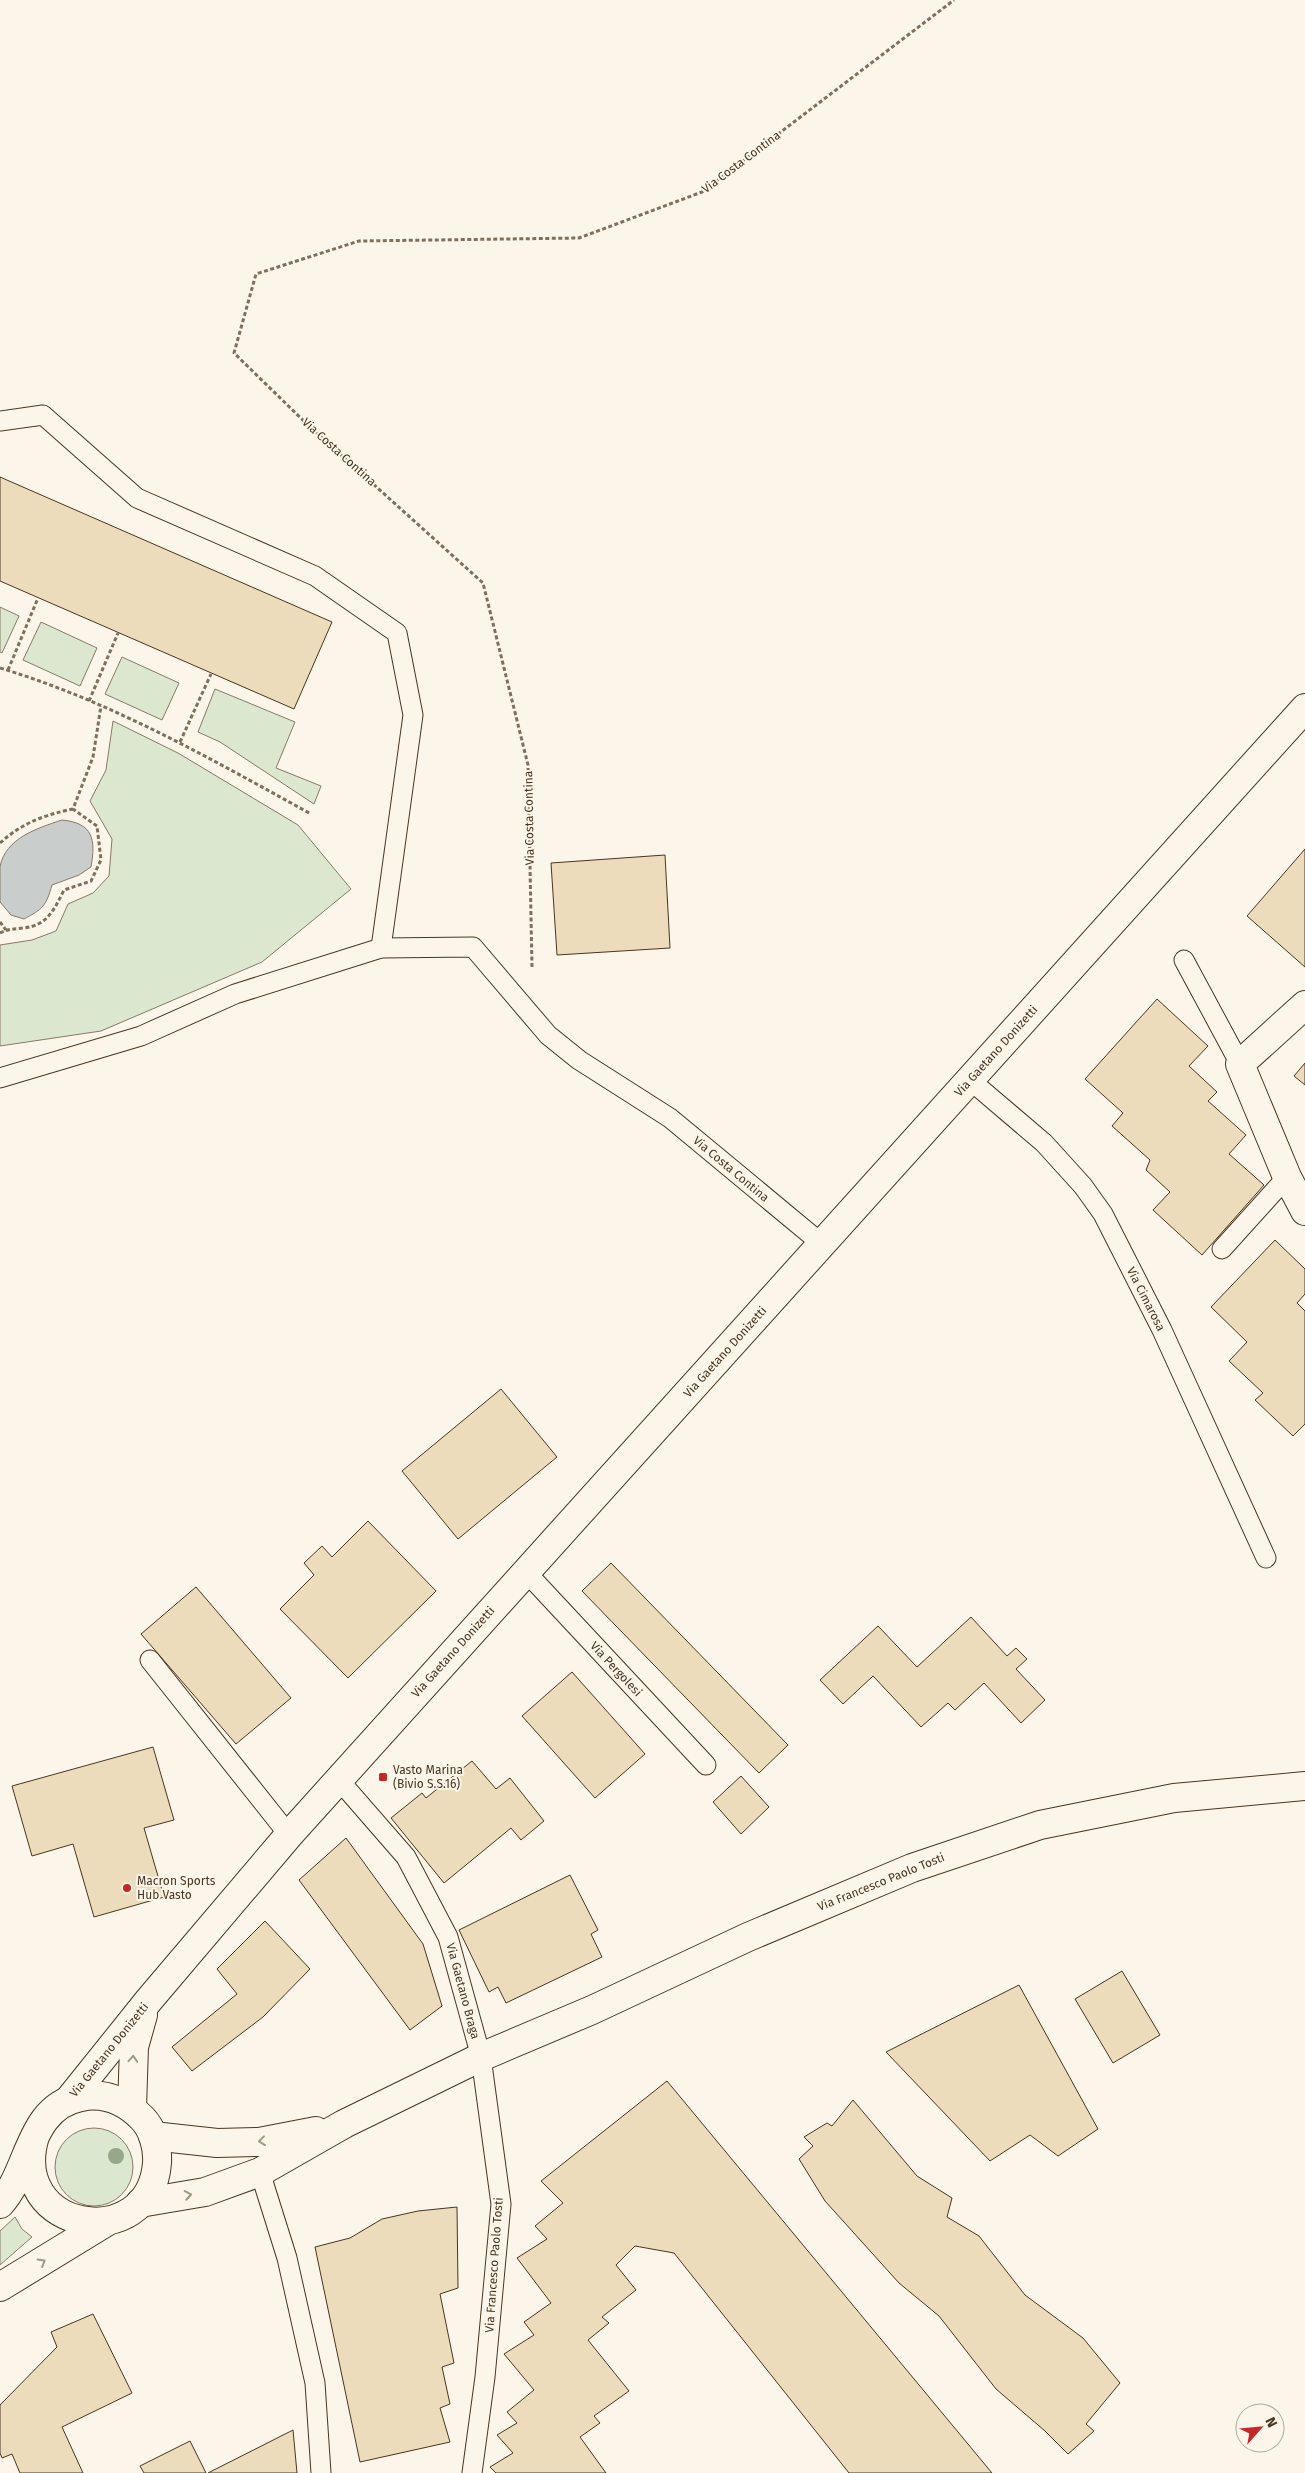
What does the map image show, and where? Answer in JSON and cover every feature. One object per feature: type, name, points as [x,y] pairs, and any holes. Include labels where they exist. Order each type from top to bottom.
[{"type":"street","name":"Via Gaetano Donizetti","points":[[68,2101],[149,2000],[289,1834],[1305,708]]},
{"type":"street","points":[[1305,1005],[1240,1064],[1287,1177],[1305,1211]]},
{"type":"street","name":"Via Francesco Paolo Tosti","points":[[140,2203],[205,2192],[260,2172],[344,2124],[481,2057],[592,2010],[748,1937],[912,1868],[1031,1828],[1174,1798],[1305,1786]]},
{"type":"street","name":"Via Gaetano Donizetti","points":[[132,2108],[134,2048],[149,2000]]},
{"type":"street","name":"Via Gaetano Donizetti","points":[[0,2204],[15,2184],[35,2136],[48,2114],[68,2101],[81,2096],[108,2097],[132,2108],[144,2120],[153,2136],[157,2147],[156,2171],[148,2194],[140,2203],[125,2214],[108,2221],[0,2287]]},
{"type":"street","name":"Via Francesco Paolo Tosti","points":[[153,2136],[217,2143],[259,2142],[344,2124]]},
{"type":"street","name":"Via Gaetano Donizetti","points":[[35,2136],[30,2160],[32,2173],[35,2185],[50,2205],[71,2218],[83,2222],[108,2221]]},
{"type":"lane","points":[[0,421],[43,415],[137,498],[315,576],[397,633],[413,715],[381,948]]},
{"type":"lane","points":[[0,1078],[140,1036],[235,994],[381,948],[473,947],[533,1018]]},
{"type":"lane","points":[[1184,960],[1240,1064]]},
{"type":"lane","name":"Via Costa Contina","points":[[533,1018],[548,1035],[580,1060],[670,1118],[822,1244]]},
{"type":"lane","name":"Via Cimarosa","points":[[970,1080],[1044,1143],[1083,1186],[1103,1214],[1162,1330],[1266,1558]]},
{"type":"lane","points":[[1222,1249],[1287,1177]]},
{"type":"lane","name":"Via Pergolesi","points":[[526,1572],[706,1765]]},
{"type":"lane","points":[[150,1660],[289,1834]]},
{"type":"lane","name":"Via Gaetano Braga","points":[[338,1780],[406,1857],[448,1937],[481,2057]]},
{"type":"lane","name":"Via Francesco Paolo Tosti","points":[[472,2473],[485,2377],[501,2204],[481,2057]]},
{"type":"lane","points":[[260,2172],[287,2258],[315,2383],[321,2473]]},
{"type":"path","name":"Via Costa Contina","points":[[533,1018],[528,766],[483,583],[312,428],[234,353],[256,274],[359,241],[579,238],[702,192],[954,0]]},
{"type":"path","points":[[8,670],[38,598]]},
{"type":"path","points":[[89,701],[118,633]]},
{"type":"path","points":[[0,668],[89,701],[180,742],[311,814]]},
{"type":"path","points":[[180,742],[211,674]]},
{"type":"path","points":[[73,809],[93,757],[101,706]]},
{"type":"path","points":[[0,843],[14,830],[45,815],[73,809],[97,826],[101,860],[91,881],[64,890],[54,910],[37,927],[6,930],[0,933]]},
{"type":"path","points":[[0,922],[6,930]]},
{"type":"green space","points":[[0,607],[19,616],[2,653],[0,652]]},
{"type":"green space","points":[[41,622],[97,648],[80,686],[23,660]]},
{"type":"green space","points":[[122,657],[179,683],[162,720],[105,694]]},
{"type":"green space","points":[[215,689],[295,722],[276,768],[321,786],[314,804],[220,742],[198,732]]},
{"type":"green space","points":[[113,721],[178,753],[298,825],[351,889],[262,962],[101,1031],[0,1046],[0,945],[32,940],[56,931],[68,904],[93,893],[109,876],[112,839],[90,801],[106,770]]},
{"type":"green space","points":[[94,2128],[109,2131],[122,2139],[130,2152],[133,2167],[130,2182],[122,2195],[109,2203],[94,2206],[79,2203],[66,2195],[58,2182],[55,2167],[58,2152],[66,2139],[79,2131]]},
{"type":"green space","points":[[15,2217],[22,2229],[32,2237],[0,2265],[0,2231]]},
{"type":"shaded area","points":[[62,820],[80,825],[90,834],[93,848],[91,867],[79,875],[52,885],[43,906],[30,916],[24,919],[11,915],[0,902],[0,867],[3,857],[15,841],[33,831]]},
{"type":"building","points":[[0,477],[332,622],[294,709],[0,581]]},
{"type":"building","points":[[1305,849],[1305,967],[1247,916]]},
{"type":"building","points":[[665,855],[670,948],[557,955],[551,863]]},
{"type":"building","points":[[1157,999],[1208,1046],[1189,1066],[1217,1092],[1208,1101],[1246,1135],[1229,1154],[1264,1185],[1202,1255],[1153,1210],[1170,1192],[1146,1170],[1150,1160],[1112,1126],[1123,1113],[1085,1079]]},
{"type":"building","points":[[1305,1063],[1305,1085],[1294,1076]]},
{"type":"building","points":[[1275,1240],[1305,1269],[1305,1294],[1297,1303],[1305,1311],[1305,1424],[1293,1436],[1255,1400],[1263,1393],[1229,1361],[1247,1342],[1211,1307]]},
{"type":"building","points":[[501,1389],[557,1457],[458,1539],[402,1471]]},
{"type":"building","points":[[368,1521],[436,1591],[348,1678],[280,1609],[314,1575],[304,1563],[322,1546],[332,1557]]},
{"type":"building","points":[[611,1563],[788,1745],[759,1773],[582,1591]]},
{"type":"building","points":[[196,1587],[291,1698],[236,1744],[141,1634]]},
{"type":"building","points":[[971,1617],[1007,1656],[1016,1648],[1027,1659],[1016,1669],[1045,1700],[1021,1723],[984,1683],[955,1710],[948,1703],[921,1727],[873,1676],[843,1704],[820,1680],[878,1626],[917,1667]]},
{"type":"building","points":[[572,1672],[645,1754],[595,1798],[522,1716]]},
{"type":"building","points":[[153,1747],[174,1820],[144,1828],[164,1897],[94,1917],[73,1844],[32,1856],[12,1786]]},
{"type":"building","points":[[472,1761],[496,1789],[510,1778],[544,1821],[521,1840],[511,1828],[444,1883],[391,1818],[422,1793],[426,1798]]},
{"type":"building","points":[[741,1776],[769,1807],[741,1834],[713,1802]]},
{"type":"building","points":[[346,1838],[423,1944],[442,2006],[410,2030],[299,1880]]},
{"type":"building","points":[[570,1875],[598,1930],[591,1934],[602,1957],[506,2003],[498,1987],[489,1992],[459,1930]]},
{"type":"building","points":[[265,1921],[310,1969],[263,2017],[192,2071],[172,2047],[237,1994],[217,1969]]},
{"type":"building","points":[[1122,1971],[1160,2035],[1113,2063],[1075,1999]]},
{"type":"building","points":[[1019,1985],[1098,2129],[1058,2156],[1030,2135],[990,2161],[886,2052]]},
{"type":"building","points":[[667,2081],[992,2473],[849,2473],[674,2253],[635,2246],[616,2265],[636,2290],[602,2317],[609,2323],[588,2340],[629,2391],[594,2416],[600,2423],[580,2437],[606,2473],[496,2473],[490,2467],[513,2453],[497,2435],[517,2423],[507,2412],[534,2390],[504,2354],[534,2335],[524,2322],[551,2303],[517,2258],[547,2239],[535,2226],[563,2203],[541,2181]]},
{"type":"building","points":[[853,2100],[917,2176],[952,2198],[947,2217],[979,2236],[1025,2295],[1083,2338],[1120,2383],[1086,2424],[1094,2431],[1068,2454],[1045,2431],[996,2389],[939,2316],[899,2283],[825,2201],[799,2159],[813,2146],[804,2137],[827,2123],[832,2126]]},
{"type":"building","points":[[457,2207],[458,2288],[440,2294],[454,2363],[442,2367],[450,2404],[440,2408],[450,2442],[360,2462],[315,2247],[350,2238],[382,2219],[418,2211]]},
{"type":"building","points":[[93,2314],[132,2393],[62,2427],[83,2473],[20,2473],[12,2454],[2,2458],[0,2453],[0,2405],[57,2347],[51,2332]]},
{"type":"building","points":[[293,2430],[297,2473],[208,2473]]},
{"type":"building","points":[[190,2441],[206,2473],[144,2473],[140,2466]]},
{"type":"place","name":"Vasto Marina (Bivio S.S.16)","points":[[383,1777]]},
{"type":"place","name":"Macron Sports Hub Vasto","points":[[127,1888]]}]
